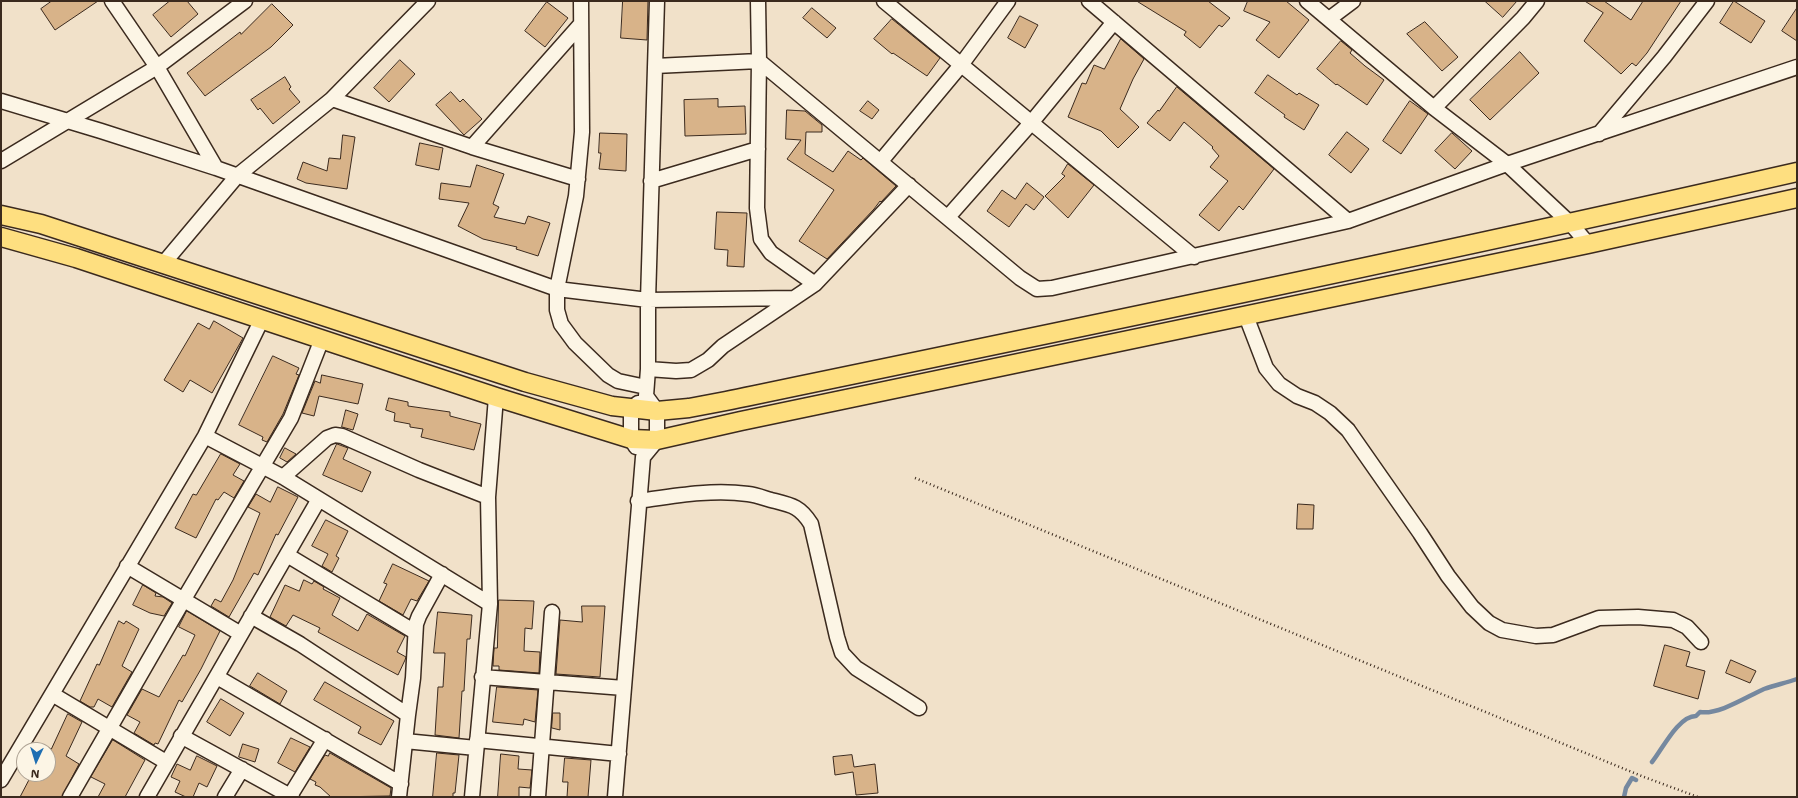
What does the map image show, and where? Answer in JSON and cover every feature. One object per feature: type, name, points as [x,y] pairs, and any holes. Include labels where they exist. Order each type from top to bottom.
[{"type":"main road","points":[[1,215],[41,224],[525,382],[612,406],[657,411],[689,408],[1216,300],[1571,224],[1797,172]]},
{"type":"main road","points":[[1,237],[76,258],[496,397],[631,439],[657,440],[749,419],[1588,244],[1797,198]]},
{"type":"street","points":[[112,1],[157,67],[216,168]]},
{"type":"street","points":[[1,161],[157,67],[245,1]]},
{"type":"street","points":[[163,264],[237,176],[332,99],[428,1]]},
{"type":"street","points":[[581,1],[582,132],[578,179],[557,289],[557,310],[561,324],[575,343],[608,375],[618,381],[646,391]]},
{"type":"street","points":[[615,797],[638,501],[643,457],[657,440],[657,411],[646,391],[648,369],[648,300],[657,1]]},
{"type":"street","points":[[758,1],[759,61],[757,208],[761,239],[771,253],[815,284]]},
{"type":"street","points":[[884,1],[1194,257]]},
{"type":"street","points":[[881,161],[961,65],[1008,1]]},
{"type":"street","points":[[1089,1],[1348,221]]},
{"type":"street","points":[[1307,1],[1434,108],[1507,164],[1571,224],[1588,244]]},
{"type":"street","points":[[1329,19],[1353,1]]},
{"type":"street","points":[[1434,108],[1523,18],[1537,1]]},
{"type":"street","points":[[1599,134],[1664,57],[1706,1]]},
{"type":"street","points":[[948,217],[1031,123],[1114,22]]},
{"type":"street","points":[[472,147],[581,24]]},
{"type":"street","points":[[655,66],[759,61],[1020,278],[1037,289],[1052,288],[1194,257],[1348,221],[1507,164],[1797,67]]},
{"type":"street","points":[[332,99],[472,147],[578,179]]},
{"type":"street","points":[[1,101],[68,120],[216,168],[557,289],[648,300],[793,298]]},
{"type":"street","points":[[652,182],[758,149]]},
{"type":"street","points":[[648,369],[676,371],[691,370],[708,360],[724,346],[815,284],[909,185]]},
{"type":"street","points":[[1246,316],[1266,368],[1279,384],[1297,396],[1315,402],[1330,413],[1348,430],[1448,576],[1472,607],[1489,623],[1502,630],[1536,636],[1553,636],[1598,618],[1638,617],[1673,620],[1687,627],[1702,642]]},
{"type":"street","points":[[1,780],[205,436],[262,319]]},
{"type":"street","points":[[70,797],[111,728],[184,598],[291,418],[322,339]]},
{"type":"street","points":[[643,457],[631,439],[631,409],[646,391]]},
{"type":"street","points":[[472,797],[482,676],[490,604],[488,497],[496,397]]},
{"type":"street","points":[[283,477],[327,438],[334,435],[342,436],[419,470],[488,497]]},
{"type":"street","points":[[205,436],[283,477],[490,604]]},
{"type":"street","points":[[638,501],[687,494],[721,492],[748,494],[797,508],[806,516],[811,524],[842,653],[856,668],[919,708]]},
{"type":"street","points":[[147,797],[319,499]]},
{"type":"street","points":[[287,555],[415,632]]},
{"type":"street","points":[[127,566],[184,598],[241,634]]},
{"type":"street","points":[[217,677],[325,739],[400,791],[413,678],[415,632],[419,616],[442,574]]},
{"type":"street","points":[[538,797],[552,612]]},
{"type":"street","points":[[251,616],[300,644],[408,715]]},
{"type":"street","points":[[482,676],[624,688]]},
{"type":"street","points":[[52,694],[166,762]]},
{"type":"street","points":[[181,736],[291,797],[325,739]]},
{"type":"street","points":[[405,741],[542,747],[619,754]]},
{"type":"street","points":[[225,797],[242,769]]},
{"type":"path","points":[[915,478],[1644,777],[1698,797]]},
{"type":"building","points":[[52,1],[98,1],[55,30],[41,9]]},
{"type":"building","points":[[170,1],[187,1],[198,14],[171,37],[153,15]]},
{"type":"building","points":[[623,1],[648,1],[647,40],[621,38]]},
{"type":"building","points":[[1137,1],[1208,1],[1230,18],[1222,27],[1219,25],[1200,48],[1184,35],[1186,32]]},
{"type":"building","points":[[1248,1],[1286,1],[1309,20],[1279,58],[1256,40],[1270,22],[1244,11]]},
{"type":"building","points":[[1485,1],[1517,1],[1503,17]]},
{"type":"building","points":[[1585,1],[1604,1],[1631,20],[1643,1],[1681,1],[1647,53],[1636,66],[1632,63],[1621,74],[1584,41],[1603,13]]},
{"type":"building","points":[[1734,1],[1765,21],[1751,43],[1720,23]]},
{"type":"building","points":[[547,2],[568,18],[545,47],[525,31]]},
{"type":"building","points":[[272,4],[293,25],[271,47],[205,96],[187,73],[240,32],[241,34]]},
{"type":"building","points":[[812,8],[836,28],[827,38],[803,18]]},
{"type":"building","points":[[1797,8],[1797,41],[1782,31]]},
{"type":"building","points":[[1020,16],[1038,25],[1025,48],[1008,38]]},
{"type":"building","points":[[892,19],[940,58],[927,76],[893,53],[892,54],[874,39]]},
{"type":"building","points":[[1425,22],[1458,57],[1442,71],[1407,34]]},
{"type":"building","points":[[1121,39],[1144,59],[1133,79],[1120,109],[1139,127],[1118,148],[1101,131],[1068,117],[1082,83],[1086,84],[1094,65],[1104,69]]},
{"type":"building","points":[[1341,41],[1352,50],[1350,53],[1384,80],[1367,105],[1337,84],[1336,85],[1317,69]]},
{"type":"building","points":[[1520,52],[1539,73],[1490,120],[1470,100]]},
{"type":"building","points":[[400,60],[415,74],[389,102],[374,88]]},
{"type":"building","points":[[1268,75],[1297,95],[1299,93],[1319,105],[1304,130],[1284,117],[1285,115],[1255,93]]},
{"type":"building","points":[[285,77],[291,87],[289,89],[300,102],[273,124],[260,108],[258,110],[251,100]]},
{"type":"building","points":[[1177,87],[1274,169],[1243,210],[1239,206],[1219,231],[1199,215],[1228,181],[1210,167],[1219,156],[1212,148],[1213,147],[1184,122],[1170,141],[1147,123],[1158,110],[1159,111]]},
{"type":"building","points":[[451,92],[460,102],[463,99],[482,119],[464,135],[436,105]]},
{"type":"building","points":[[718,99],[718,107],[745,106],[746,134],[685,136],[684,100]]},
{"type":"building","points":[[868,101],[879,110],[872,119],[860,111]]},
{"type":"building","points":[[1410,101],[1428,114],[1401,154],[1383,141]]},
{"type":"building","points":[[787,110],[805,111],[822,125],[822,132],[806,132],[805,154],[833,172],[848,151],[861,160],[863,158],[896,186],[881,202],[880,201],[827,259],[799,241],[834,190],[787,159],[801,140],[786,139]]},
{"type":"building","points":[[1347,132],[1369,149],[1351,173],[1329,155]]},
{"type":"building","points":[[600,133],[627,134],[626,171],[599,169],[601,153],[599,153]]},
{"type":"building","points":[[1452,133],[1472,151],[1455,169],[1435,151]]},
{"type":"building","points":[[343,135],[355,137],[347,189],[306,183],[297,179],[303,162],[327,171],[329,158],[340,159]]},
{"type":"building","points":[[420,143],[443,148],[439,170],[416,165]]},
{"type":"building","points":[[1068,164],[1094,185],[1068,218],[1045,196],[1065,176],[1062,174]]},
{"type":"building","points":[[477,165],[504,174],[493,204],[499,207],[494,217],[525,224],[528,216],[550,223],[538,256],[516,249],[517,247],[483,239],[458,226],[469,203],[439,199],[441,183],[470,187]]},
{"type":"building","points":[[1027,183],[1044,197],[1034,210],[1026,204],[1009,227],[987,211],[1002,190],[1015,199]]},
{"type":"building","points":[[717,212],[747,213],[744,267],[727,266],[728,250],[715,249]]},
{"type":"building","points":[[214,321],[243,338],[212,393],[190,380],[183,392],[164,380],[198,323],[209,329]]},
{"type":"building","points":[[273,356],[299,368],[296,374],[299,375],[283,414],[267,442],[262,440],[263,437],[239,425]]},
{"type":"building","points":[[322,375],[363,384],[358,404],[319,396],[314,416],[302,413],[315,381],[320,383]]},
{"type":"building","points":[[389,398],[408,402],[408,406],[450,412],[450,416],[481,424],[474,450],[421,437],[423,429],[410,427],[410,424],[394,421],[395,413],[386,410]]},
{"type":"building","points":[[346,410],[358,414],[353,430],[342,427]]},
{"type":"building","points":[[337,444],[348,448],[343,459],[371,472],[362,492],[323,475]]},
{"type":"building","points":[[285,448],[296,454],[287,462],[280,458]]},
{"type":"building","points":[[221,454],[240,464],[233,475],[244,481],[234,498],[224,492],[218,500],[216,499],[196,538],[175,528],[193,494],[196,495]]},
{"type":"building","points":[[278,487],[298,497],[278,535],[276,534],[258,575],[254,573],[229,617],[211,606],[215,599],[221,602],[233,580],[260,513],[248,507],[256,494],[270,502]]},
{"type":"building","points":[[1298,504],[1314,505],[1313,529],[1297,529]]},
{"type":"building","points":[[326,520],[348,531],[336,556],[339,558],[332,572],[322,566],[328,554],[312,546]]},
{"type":"building","points":[[393,564],[429,581],[417,601],[411,599],[403,615],[379,601],[387,584],[384,583]]},
{"type":"building","points":[[304,580],[312,584],[314,581],[324,587],[323,589],[340,598],[332,615],[358,631],[367,614],[405,636],[397,652],[406,657],[398,675],[318,632],[320,628],[293,615],[286,626],[270,617],[285,585],[299,591]]},
{"type":"building","points":[[143,585],[156,593],[155,596],[163,597],[172,603],[164,616],[150,613],[133,605]]},
{"type":"building","points":[[499,600],[534,601],[532,629],[525,628],[524,651],[540,652],[539,673],[499,670],[499,666],[493,666],[494,648],[497,648]]},
{"type":"building","points":[[582,606],[605,606],[600,677],[556,674],[560,620],[582,622]]},
{"type":"building","points":[[187,611],[220,631],[182,702],[179,700],[158,744],[155,743],[154,745],[134,733],[140,722],[127,715],[142,689],[159,697],[183,655],[185,656],[195,635],[179,627]]},
{"type":"building","points":[[438,612],[472,615],[470,639],[467,639],[459,738],[435,735],[438,687],[443,687],[445,653],[434,653]]},
{"type":"building","points":[[119,621],[124,624],[126,621],[139,629],[122,666],[132,672],[112,707],[98,699],[94,707],[90,707],[80,701],[97,664],[99,665]]},
{"type":"building","points":[[1665,645],[1690,652],[1686,666],[1705,671],[1698,699],[1654,686]]},
{"type":"building","points":[[1731,660],[1756,671],[1750,683],[1726,673]]},
{"type":"building","points":[[258,673],[287,691],[280,704],[250,686]]},
{"type":"building","points":[[325,682],[394,721],[381,745],[358,733],[361,727],[314,700]]},
{"type":"building","points":[[497,687],[538,690],[535,722],[524,719],[523,725],[493,722]]},
{"type":"building","points":[[221,699],[244,713],[230,736],[207,722]]},
{"type":"building","points":[[553,713],[560,713],[560,730],[552,728]]},
{"type":"building","points":[[68,714],[82,722],[66,756],[79,764],[62,797],[20,797],[28,782],[56,782],[56,742],[54,742]]},
{"type":"building","points":[[291,738],[310,747],[295,772],[278,763]]},
{"type":"building","points":[[113,740],[145,760],[125,797],[98,797],[105,784],[91,777]]},
{"type":"building","points":[[243,744],[259,749],[255,762],[239,757]]},
{"type":"building","points":[[330,753],[391,788],[390,796],[331,797],[320,787],[315,785],[316,782],[310,779],[325,755],[328,756]]},
{"type":"building","points":[[437,753],[459,755],[455,793],[453,793],[453,797],[433,797]]},
{"type":"building","points":[[501,754],[519,756],[518,769],[532,770],[530,788],[519,787],[519,797],[498,797]]},
{"type":"building","points":[[852,755],[854,767],[875,764],[878,793],[856,795],[853,772],[835,775],[833,757]]},
{"type":"building","points":[[197,756],[217,766],[207,787],[199,783],[193,797],[186,797],[175,792],[180,781],[171,777],[177,764],[190,770]]},
{"type":"building","points":[[565,758],[591,760],[588,797],[567,797],[568,782],[563,782]]},
{"type":"waterway","points":[[1652,762],[1671,734],[1689,717],[1696,716],[1700,712],[1715,711],[1724,708],[1764,689],[1797,679]]},
{"type":"waterway","points":[[1624,797],[1626,788],[1632,778],[1636,780]]}]
